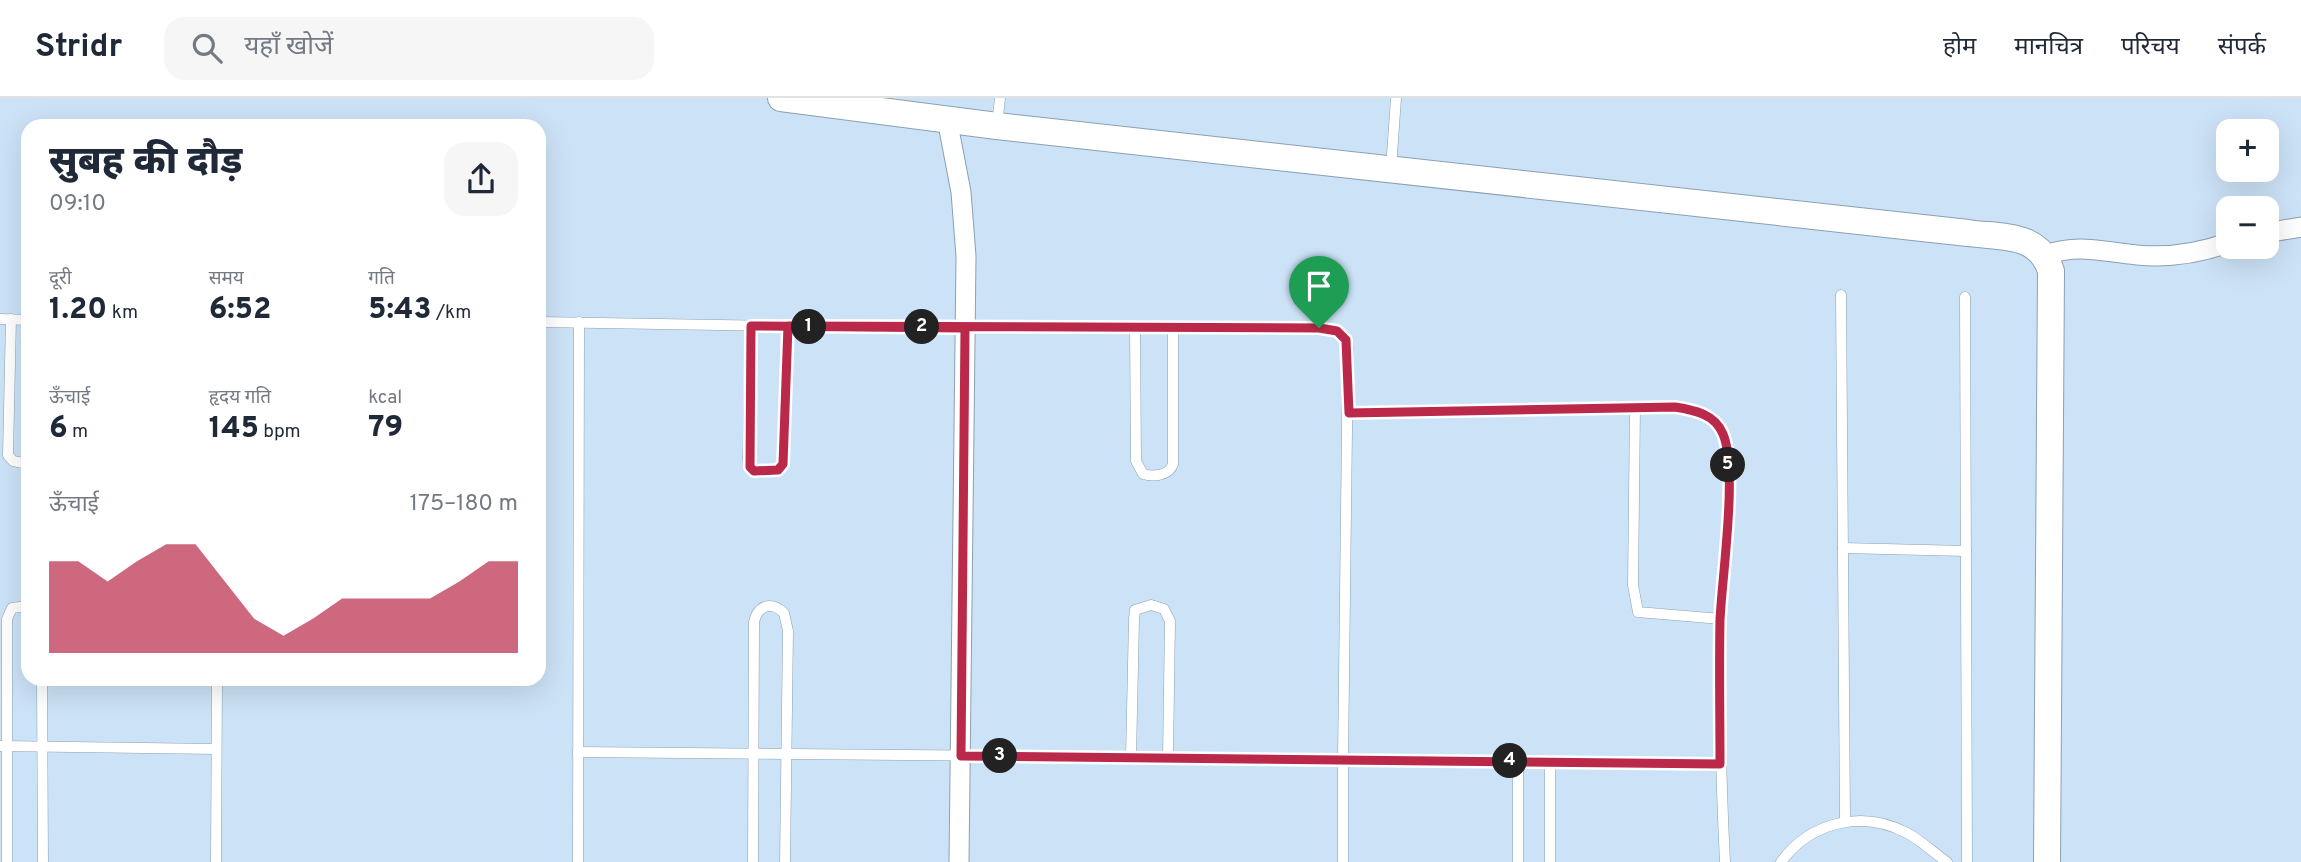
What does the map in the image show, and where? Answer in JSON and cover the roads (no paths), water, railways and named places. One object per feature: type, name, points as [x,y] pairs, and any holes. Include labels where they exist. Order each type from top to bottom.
[{"type":"street","points":[[781,98],[997,126],[2023,240],[2033,244],[2045,255],[2051,271],[2047,862]]},
{"type":"street","points":[[947,119],[964,219],[959,862]]},
{"type":"street","points":[[2279,231],[2301,227]]},
{"type":"street","points":[[2045,255],[2065,248],[2091,248],[2136,255],[2185,256],[2216,247]]},
{"type":"lane","points":[[997,126],[1000,98]]},
{"type":"lane","points":[[1391,170],[1396,98]]},
{"type":"lane","points":[[1841,295],[1844,821]]},
{"type":"lane","points":[[1965,297],[1967,862]]},
{"type":"lane","points":[[6,319],[8,455],[13,461],[21,463]]},
{"type":"lane","points":[[546,322],[965,328],[1319,328],[1337,331],[1346,340],[1348,347],[1349,413],[1343,862]]},
{"type":"lane","points":[[578,862],[579,322]]},
{"type":"lane","points":[[751,326],[748,460],[750,467],[758,472],[778,470],[783,464],[788,326]]},
{"type":"lane","points":[[1135,328],[1136,461],[1143,474],[1154,476],[1168,472],[1173,464],[1173,328]]},
{"type":"lane","points":[[1349,413],[1675,407],[1700,412],[1717,424],[1725,437],[1729,482],[1720,619],[1720,764],[1725,862]]},
{"type":"lane","points":[[1635,408],[1633,584],[1638,612],[1720,619]]},
{"type":"lane","points":[[1843,548],[1966,551]]},
{"type":"lane","points":[[752,862],[754,622],[757,612],[767,605],[779,608],[786,620],[785,862]]},
{"type":"lane","points":[[1131,757],[1135,610],[1151,605],[1164,609],[1170,621],[1168,757]]},
{"type":"lane","points":[[7,862],[4,746],[7,619],[12,608],[21,607]]},
{"type":"lane","points":[[41,686],[43,862]]},
{"type":"lane","points":[[216,686],[216,862]]},
{"type":"lane","points":[[4,746],[216,749]]},
{"type":"lane","points":[[578,752],[1720,764]]},
{"type":"lane","points":[[1518,761],[1518,862]]},
{"type":"lane","points":[[1550,761],[1550,862]]},
{"type":"lane","points":[[1781,862],[1800,841],[1813,832],[1844,821],[1889,825],[1910,834],[1947,862]]}]
